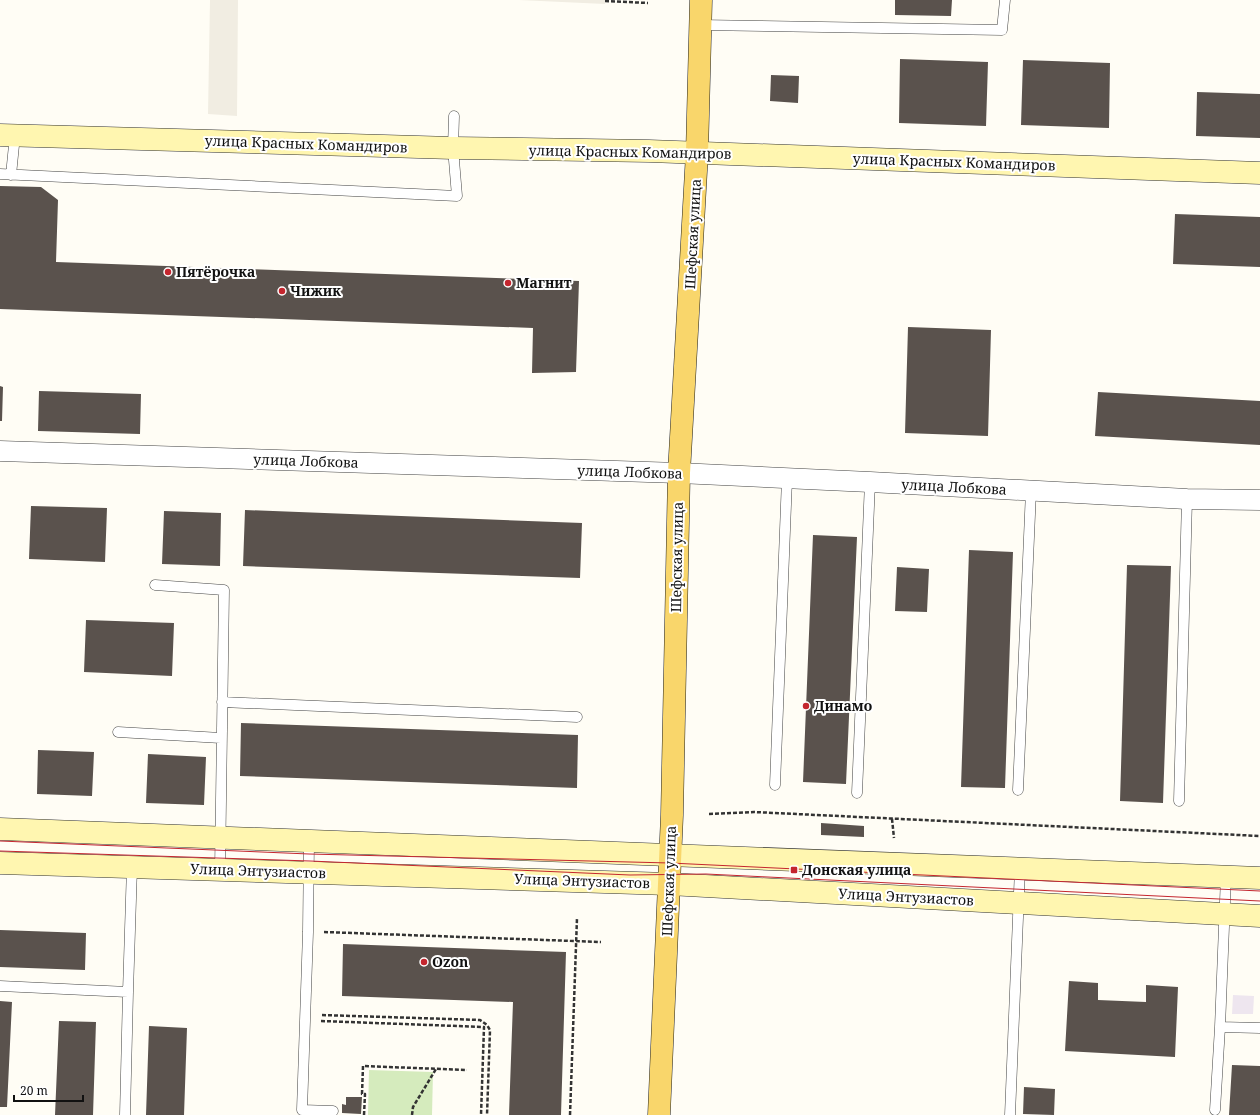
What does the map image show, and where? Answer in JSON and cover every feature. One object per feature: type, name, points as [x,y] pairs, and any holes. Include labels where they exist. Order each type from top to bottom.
[{"type":"main road","name":"Шефская улица","points":[[659,1115],[670,855],[679,473],[697,153],[701,0]]},
{"type":"street","name":"улица Красных Командиров","points":[[8,135],[453,148],[649,151],[1260,173]]},
{"type":"street","name":"улица Лобкова","points":[[0,451],[679,473],[1187,499],[1260,500]]},
{"type":"street","name":"Улица Энтузиастов","points":[[0,829],[1260,878]]},
{"type":"street","name":"Улица Энтузиастов","points":[[0,863],[669,884],[1260,916]]},
{"type":"lane","points":[[700,25],[1002,30],[1004,0]]},
{"type":"lane","points":[[0,174],[457,196],[453,148],[454,116]]},
{"type":"lane","points":[[8,135],[11,175]]},
{"type":"lane","points":[[775,785],[787,479]]},
{"type":"lane","points":[[857,793],[870,482]]},
{"type":"lane","points":[[1018,790],[1031,491]]},
{"type":"lane","points":[[1179,801],[1187,499]]},
{"type":"lane","points":[[155,586],[224,590],[220,870]]},
{"type":"lane","points":[[222,702],[577,717]]},
{"type":"lane","points":[[118,732],[221,738]]},
{"type":"lane","points":[[310,841],[302,1113],[333,1111]]},
{"type":"lane","points":[[125,1115],[132,867]]},
{"type":"lane","points":[[1010,1115],[1020,868]]},
{"type":"lane","points":[[1215,1110],[1226,876]]},
{"type":"lane","points":[[0,986],[128,992]]},
{"type":"lane","points":[[1220,1027],[1260,1028]]},
{"type":"path","points":[[605,0],[648,3]]},
{"type":"path","points":[[709,814],[754,812],[1260,836]]},
{"type":"path","points":[[892,818],[894,838]]},
{"type":"path","points":[[570,1115],[577,918]]},
{"type":"path","points":[[308,932],[601,942]]},
{"type":"path","points":[[305,1017],[484,1027],[481,1115]]},
{"type":"path","points":[[305,1017],[480,1020],[488,1024],[490,1030],[487,1115]]},
{"type":"path","points":[[364,1115],[365,1094],[362,1094],[363,1066],[467,1070]]},
{"type":"path","points":[[412,1115],[413,1107],[436,1069]]},
{"type":"shaded area","points":[[210,0],[238,0],[237,116],[208,114]]},
{"type":"shaded area","points":[[519,0],[605,0],[605,4]]},
{"type":"shaded area","points":[[1233,995],[1254,996],[1253,1014],[1232,1014]]},
{"type":"green space","points":[[369,1070],[433,1072],[432,1115],[368,1115]]},
{"type":"building","points":[[895,0],[952,0],[951,16],[895,15]]},
{"type":"building","points":[[900,59],[988,62],[986,126],[899,123]]},
{"type":"building","points":[[1023,60],[1110,63],[1109,128],[1021,125]]},
{"type":"building","points":[[771,75],[799,76],[798,103],[770,101]]},
{"type":"building","points":[[1197,92],[1260,94],[1260,138],[1196,136]]},
{"type":"building","points":[[0,186],[41,187],[58,200],[56,262],[579,281],[576,372],[532,373],[533,328],[0,309]]},
{"type":"building","points":[[1175,214],[1260,217],[1260,267],[1173,264]]},
{"type":"building","points":[[908,327],[991,330],[988,436],[905,433]]},
{"type":"building","points":[[0,386],[3,387],[2,421],[0,421]]},
{"type":"building","points":[[39,391],[141,394],[140,434],[38,431]]},
{"type":"building","points":[[1098,392],[1260,401],[1260,445],[1095,436]]},
{"type":"building","points":[[31,506],[107,508],[105,562],[29,559]]},
{"type":"building","points":[[245,510],[582,523],[580,578],[243,566]]},
{"type":"building","points":[[164,511],[221,513],[220,566],[162,564]]},
{"type":"building","points":[[813,535],[857,537],[846,784],[803,782]]},
{"type":"building","points":[[969,550],[1013,552],[1005,788],[961,787]]},
{"type":"building","points":[[1127,565],[1171,566],[1163,803],[1120,801]]},
{"type":"building","points":[[897,567],[929,569],[927,612],[895,611]]},
{"type":"building","points":[[86,620],[174,623],[172,676],[84,672]]},
{"type":"building","points":[[241,723],[578,735],[577,788],[240,776]]},
{"type":"building","points":[[38,750],[94,752],[92,796],[37,794]]},
{"type":"building","points":[[148,754],[206,757],[204,805],[146,803]]},
{"type":"building","points":[[821,823],[864,826],[864,837],[821,835]]},
{"type":"building","points":[[0,930],[86,933],[85,970],[0,967]]},
{"type":"building","points":[[343,944],[566,952],[561,1115],[509,1115],[513,1002],[342,996]]},
{"type":"building","points":[[1069,981],[1098,983],[1098,1000],[1146,1002],[1146,985],[1178,987],[1175,1057],[1065,1051]]},
{"type":"building","points":[[0,1001],[12,1002],[7,1107],[0,1107]]},
{"type":"building","points":[[59,1021],[96,1022],[93,1115],[55,1115]]},
{"type":"building","points":[[149,1026],[187,1028],[184,1115],[146,1115]]},
{"type":"building","points":[[1232,1065],[1260,1066],[1260,1115],[1229,1115]]},
{"type":"building","points":[[1024,1087],[1055,1089],[1054,1115],[1023,1114]]},
{"type":"building","points":[[346,1097],[362,1097],[361,1114],[342,1113],[342,1104],[346,1105]]},
{"type":"tram line","points":[[0,841],[309,854],[670,863],[1260,891]]},
{"type":"tram line","points":[[0,851],[310,861],[630,875],[706,874],[1260,901]]},
{"type":"place","name":"Пятёрочка","points":[[168,272]]},
{"type":"place","name":"Магнит","points":[[508,283]]},
{"type":"place","name":"Чижик","points":[[282,291]]},
{"type":"place","name":"Динамо","points":[[806,706]]},
{"type":"place","name":"Донская улица","points":[[794,870]]},
{"type":"place","name":"Ozon","points":[[424,962]]}]
